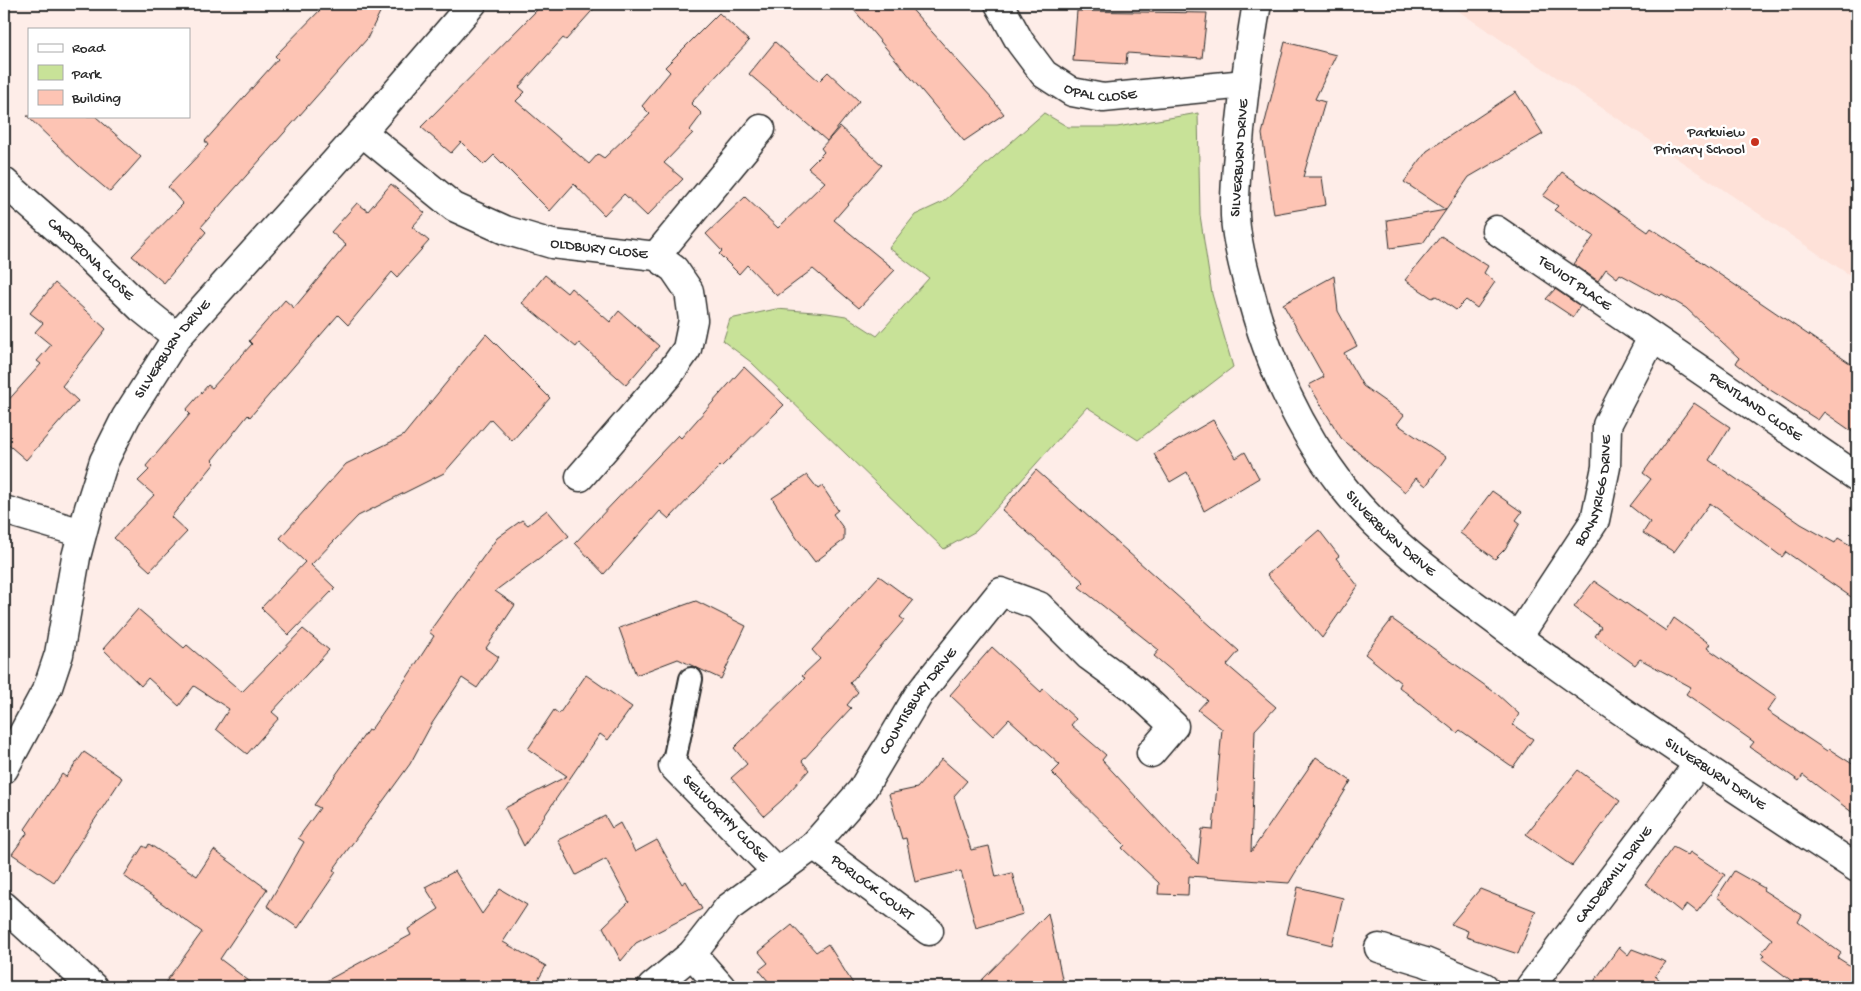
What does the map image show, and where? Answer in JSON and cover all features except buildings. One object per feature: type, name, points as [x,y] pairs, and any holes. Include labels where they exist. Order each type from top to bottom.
[{"type":"street","name":"OPAL CLOSE","points":[[999,4],[1020,42],[1044,74],[1072,92],[1103,98],[1245,84]]},
{"type":"street","name":"SILVERBURN DRIVE","points":[[1257,4],[1247,53],[1236,177],[1235,218],[1241,258],[1255,313],[1271,363],[1313,444],[1344,488],[1377,523],[1423,566],[1599,697],[1857,868]]},
{"type":"street","name":"SILVERBURN DRIVE","points":[[4,769],[48,688],[59,654],[82,533],[104,461],[126,417],[177,336],[362,132],[467,5]]},
{"type":"street","points":[[656,256],[761,129]]},
{"type":"street","name":"OLDBURY CLOSE","points":[[362,132],[454,207],[505,230],[552,244],[656,256],[674,269],[689,291],[694,320],[687,349],[670,373],[580,477]]},
{"type":"street","name":"CARDRONA CLOSE","points":[[4,182],[75,244],[141,308],[177,336]]},
{"type":"street","name":"TEVIOT PLACE","points":[[1496,230],[1652,338]]},
{"type":"street","name":"BONNYRIGG DRIVE","points":[[1518,637],[1595,520],[1606,467],[1607,425],[1652,338]]},
{"type":"street","name":"PENTLAND CLOSE","points":[[1652,338],[1857,477]]},
{"type":"street","points":[[4,510],[82,533]]},
{"type":"street","name":"COUNTISBURY DRIVE","points":[[652,987],[692,954],[728,908],[814,845],[862,790],[918,694],[1001,592],[1039,606],[1089,656],[1134,689],[1174,726],[1151,754]]},
{"type":"street","name":"CALDERMILL DRIVE","points":[[1530,987],[1699,763]]},
{"type":"street","name":"SELWORTHY CLOSE","points":[[673,766],[777,872]]},
{"type":"street","name":"PORLOCK COURT","points":[[814,845],[929,931]]},
{"type":"street","points":[[4,906],[93,987]]},
{"type":"street","points":[[1380,948],[1425,962],[1484,987]]},
{"type":"street","points":[[692,954],[721,987]]},
{"type":"lane","points":[[673,766],[691,680]]},
{"type":"shaded area","name":"Parkview Primary School","points":[[1448,4],[1857,4],[1857,280]]},
{"type":"green space","points":[[1044,113],[1068,127],[1117,127],[1198,113],[1200,215],[1212,294],[1233,367],[1138,440],[1087,407],[976,531],[944,549],[751,362],[723,341],[730,319],[776,309],[846,316],[877,336],[929,278],[889,248],[915,215],[943,202]]},
{"type":"place","name":"Parkview Primary School","points":[[1755,142]]}]
